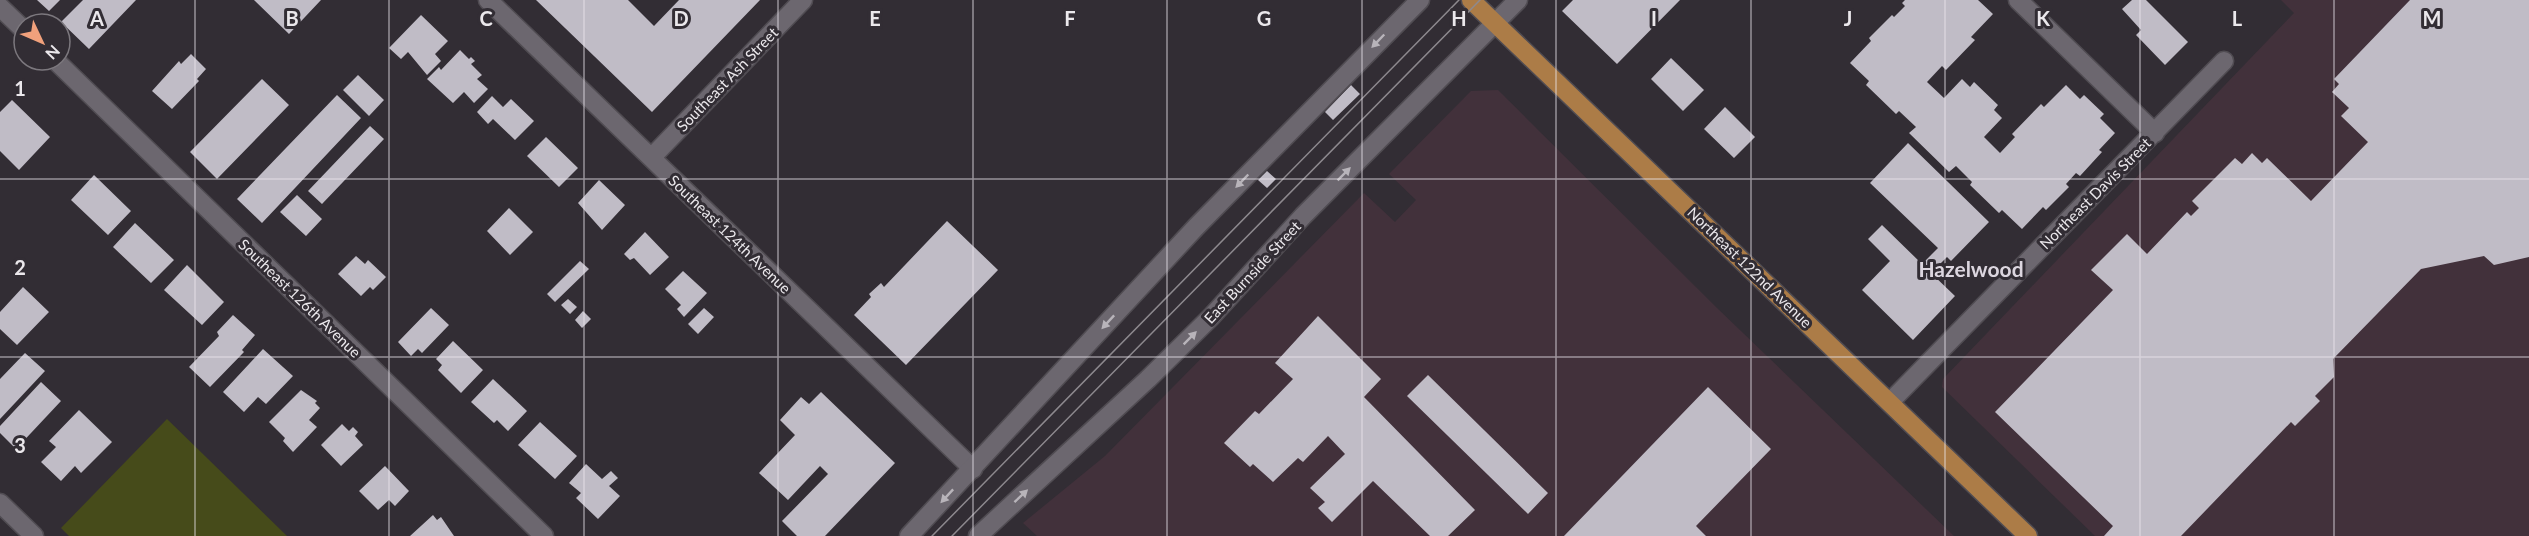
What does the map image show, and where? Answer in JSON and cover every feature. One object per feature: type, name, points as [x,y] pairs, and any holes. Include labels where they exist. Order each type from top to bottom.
[{"type":"main road","name":"Northeast 122nd Avenue","points":[[1471,0],[2028,536]]},
{"type":"street","name":"Southeast 124th Avenue","points":[[488,0],[973,469]]},
{"type":"street","name":"Southeast Ash Street","points":[[652,157],[803,0]]},
{"type":"street","points":[[909,536],[1196,227],[1420,0]]},
{"type":"street","name":"East Burnside Street","points":[[978,536],[1204,325],[1303,216],[1518,0]]},
{"type":"street","points":[[2018,0],[2155,133]]},
{"type":"street","points":[[0,7],[12,18]]},
{"type":"street","name":"Northeast Davis Street","points":[[1890,402],[2224,61]]},
{"type":"street","name":"Southeast 126th Avenue","points":[[67,72],[544,536]]},
{"type":"street","points":[[0,503],[34,536]]},
{"type":"shaded area","points":[[2281,0],[2529,0],[2529,536],[2095,536],[1942,387],[1943,379],[2294,13]]},
{"type":"shaded area","points":[[1498,90],[1717,308],[1954,536],[1037,536],[1023,523],[1105,456],[1364,193],[1395,222],[1416,200],[1389,174],[1471,91]]},
{"type":"green space","points":[[167,419],[287,536],[69,536],[61,528]]},
{"type":"building","points":[[37,0],[60,0],[49,11]]},
{"type":"building","points":[[83,0],[136,0],[89,49],[72,33],[71,12]]},
{"type":"building","points":[[254,0],[321,0],[289,34]]},
{"type":"building","points":[[536,0],[628,0],[654,26],[679,0],[760,0],[652,112]]},
{"type":"building","points":[[1573,0],[1680,0],[1617,64],[1562,11]]},
{"type":"building","points":[[1905,0],[1978,0],[1993,14],[1971,37],[1975,40],[1946,70],[1942,66],[1927,82],[1944,98],[1962,79],[1970,87],[1974,82],[1998,105],[1994,110],[2002,118],[1984,137],[2000,153],[2015,137],[2012,134],[2041,104],[2044,107],[2066,85],[2080,99],[2084,95],[2104,114],[2100,118],[2115,133],[2099,150],[2102,152],[2080,176],[2076,173],[2066,184],[2069,187],[2046,210],[2043,207],[2022,229],[2002,210],[1999,213],[1970,185],[1972,182],[1956,166],[1949,172],[1909,133],[1916,127],[1899,111],[1896,114],[1866,85],[1869,81],[1850,63],[1871,41],[1869,38],[1892,15],[1894,17],[1905,6],[1902,3]]},
{"type":"building","points":[[2132,0],[2146,0],[2188,42],[2165,65],[2136,35],[2141,30],[2122,9]]},
{"type":"building","points":[[2410,0],[2529,0],[2529,257],[2494,265],[2484,256],[2421,269],[2333,359],[2334,377],[2315,396],[2320,401],[2295,426],[2291,422],[2181,536],[2104,536],[2113,526],[1995,412],[2113,290],[2091,270],[2127,234],[2147,254],[2187,212],[2191,216],[2199,208],[2192,201],[2235,158],[2242,164],[2252,153],[2262,163],[2267,158],[2311,201],[2368,142],[2341,116],[2349,108],[2332,92],[2339,84],[2334,79]]},
{"type":"building","points":[[421,15],[448,41],[435,54],[441,61],[427,75],[408,52],[401,59],[389,48]]},
{"type":"building","points":[[460,50],[469,59],[471,57],[475,61],[471,64],[482,75],[477,79],[488,89],[474,103],[464,92],[453,103],[427,79],[439,67],[441,70]]},
{"type":"building","points":[[191,54],[206,69],[197,79],[199,81],[172,109],[152,91],[179,61],[181,64]]},
{"type":"building","points":[[1671,58],[1704,90],[1683,111],[1651,79]]},
{"type":"building","points":[[358,75],[384,100],[369,116],[343,90]]},
{"type":"building","points":[[262,79],[289,105],[217,179],[190,152]]},
{"type":"building","points":[[1351,85],[1360,94],[1333,120],[1325,112]]},
{"type":"building","points":[[337,95],[361,118],[262,223],[237,199]]},
{"type":"building","points":[[492,96],[503,107],[511,99],[534,121],[515,140],[493,119],[488,124],[477,112]]},
{"type":"building","points":[[12,100],[50,137],[19,170],[0,151],[0,112]]},
{"type":"building","points":[[1725,107],[1755,137],[1734,158],[1704,129]]},
{"type":"building","points":[[370,126],[384,139],[322,204],[308,191]]},
{"type":"building","points":[[546,137],[578,168],[559,187],[527,156]]},
{"type":"building","points":[[1908,143],[1989,222],[1951,261],[1947,257],[1931,273],[1955,296],[1913,340],[1862,290],[1890,261],[1868,239],[1882,225],[1922,264],[1938,248],[1870,183]]},
{"type":"building","points":[[1267,171],[1276,179],[1267,188],[1258,180]]},
{"type":"building","points":[[94,175],[131,211],[108,235],[71,200]]},
{"type":"building","points":[[599,180],[625,205],[602,230],[578,203]]},
{"type":"building","points":[[297,195],[322,219],[306,236],[280,212]]},
{"type":"building","points":[[509,208],[533,232],[510,255],[487,231]]},
{"type":"building","points":[[947,221],[998,270],[906,365],[854,315],[871,297],[869,294],[881,283],[884,287]]},
{"type":"building","points":[[135,223],[174,260],[151,283],[113,247]]},
{"type":"building","points":[[645,232],[669,257],[650,275],[634,258],[630,260],[624,254]]},
{"type":"building","points":[[356,256],[365,264],[368,260],[386,277],[373,290],[370,287],[361,296],[338,274]]},
{"type":"building","points":[[580,261],[589,269],[555,302],[547,294]]},
{"type":"building","points":[[187,265],[224,302],[202,325],[164,290]]},
{"type":"building","points":[[683,271],[707,293],[684,317],[677,309],[681,305],[665,289]]},
{"type":"building","points":[[23,287],[49,312],[17,345],[0,329],[0,312]]},
{"type":"building","points":[[568,299],[577,307],[570,314],[561,305]]},
{"type":"building","points":[[431,308],[449,325],[422,353],[418,349],[411,356],[398,342]]},
{"type":"building","points":[[704,308],[714,317],[698,334],[688,324]]},
{"type":"building","points":[[583,311],[591,319],[582,328],[575,320]]},
{"type":"building","points":[[233,315],[255,335],[242,350],[244,352],[210,387],[189,367],[219,336],[217,332]]},
{"type":"building","points":[[1318,316],[1381,379],[1364,397],[1475,510],[1448,536],[1430,536],[1373,481],[1332,522],[1318,508],[1325,502],[1310,488],[1345,454],[1328,436],[1303,462],[1298,458],[1273,482],[1253,464],[1250,467],[1224,443],[1255,411],[1259,414],[1293,379],[1275,363]]},
{"type":"building","points":[[453,341],[483,370],[461,393],[438,370],[442,365],[436,359]]},
{"type":"building","points":[[263,349],[293,376],[266,404],[258,397],[244,412],[223,392]]},
{"type":"building","points":[[25,353],[45,371],[0,419],[0,379]]},
{"type":"building","points":[[1428,375],[1548,493],[1528,514],[1407,396]]},
{"type":"building","points":[[493,379],[527,411],[508,431],[497,420],[494,423],[471,402]]},
{"type":"building","points":[[41,382],[61,401],[16,449],[0,433],[0,426]]},
{"type":"building","points":[[1708,387],[1771,449],[1696,526],[1706,536],[1564,536]]},
{"type":"building","points":[[301,390],[317,401],[315,403],[320,408],[309,420],[317,427],[293,452],[283,441],[285,438],[269,422]]},
{"type":"building","points":[[821,392],[895,463],[825,536],[797,536],[782,521],[828,474],[820,466],[788,500],[759,473],[795,435],[780,420],[801,397],[809,404]]},
{"type":"building","points":[[79,410],[112,442],[81,473],[75,466],[61,481],[41,462],[56,447],[49,441]]},
{"type":"building","points":[[540,422],[577,456],[555,479],[518,445]]},
{"type":"building","points":[[342,424],[349,431],[353,427],[358,432],[355,436],[363,445],[341,466],[321,445]]},
{"type":"building","points":[[586,464],[602,479],[611,471],[618,478],[609,486],[620,496],[598,519],[576,498],[581,493],[569,483]]},
{"type":"building","points":[[385,466],[409,491],[395,506],[389,500],[378,510],[359,491]]},
{"type":"building","points":[[433,515],[437,520],[441,517],[454,536],[410,536]]},
{"type":"tram line","points":[[932,536],[1459,0]]},
{"type":"tram line","points":[[952,536],[1480,0]]},
{"type":"district","name":"Hazelwood","points":[[1971,268]]}]
